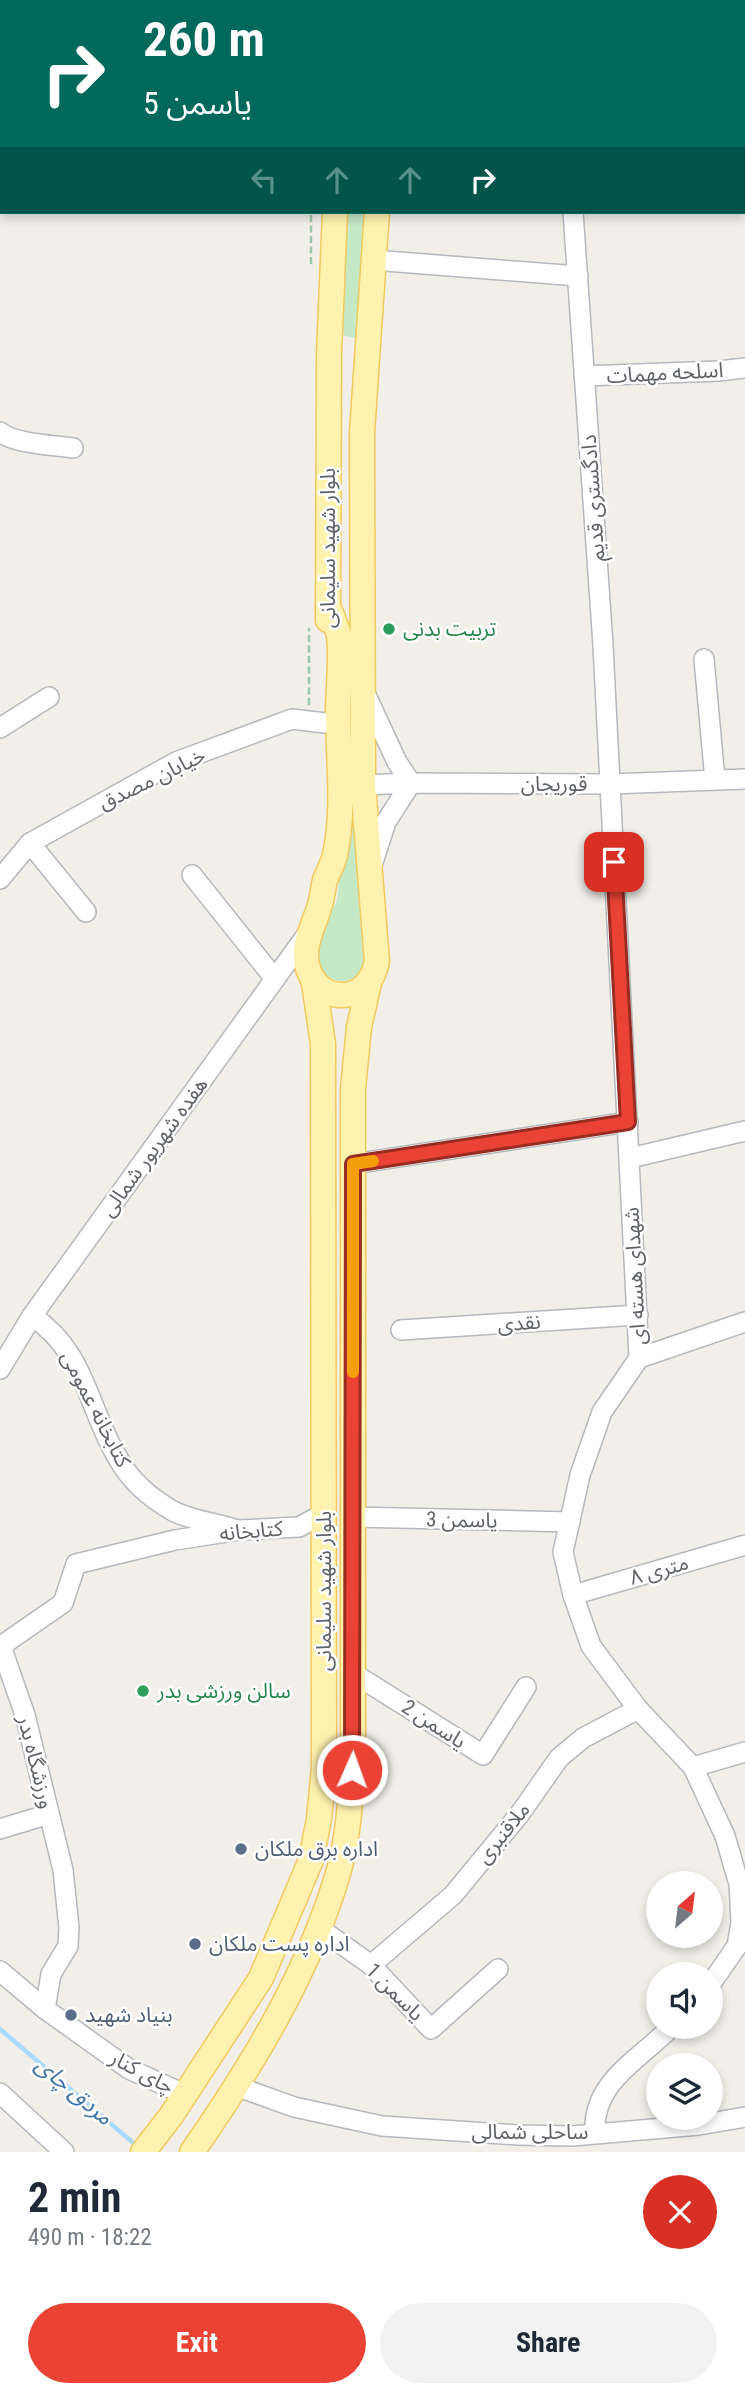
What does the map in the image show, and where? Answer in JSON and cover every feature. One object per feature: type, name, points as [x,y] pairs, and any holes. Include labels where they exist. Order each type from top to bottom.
[{"type":"main road","name":"بلوار شهید سلیمانی","points":[[143,2152],[186,2095],[261,1978],[311,1860],[319,1819],[324,1768],[323,1044],[314,983],[308,972],[306,951],[324,883],[325,723],[328,689],[329,353],[335,214]]},
{"type":"main road","name":"بلوار شهید سلیمانی","points":[[198,2144],[282,2006],[319,1928],[340,1869],[350,1814],[353,1749],[353,1088],[359,1027],[377,961],[370,870],[352,784],[364,691],[362,433],[377,214]]},
{"type":"main road","points":[[324,883],[335,857],[352,784],[339,635],[328,606]]},
{"type":"main road","points":[[314,983],[335,995],[348,995],[369,983]]},
{"type":"main road","points":[[253,1991],[282,2006]]},
{"type":"street","name":"دادگستری قدیم","points":[[573,214],[610,784]]},
{"type":"street","points":[[373,260],[578,276]]},
{"type":"street","name":"اسلحه مهمات","points":[[584,376],[745,368]]},
{"type":"street","points":[[1,435],[73,448]]},
{"type":"street","points":[[704,659],[715,780]]},
{"type":"street","points":[[364,691],[397,762],[411,783],[386,822],[370,870]]},
{"type":"street","points":[[4,718],[49,697]]},
{"type":"street","name":"خیابان مصدق","points":[[0,879],[30,843],[176,762],[292,719],[325,723]]},
{"type":"street","name":"قوریجان","points":[[352,784],[610,784],[745,779]]},
{"type":"street","name":"شهدای هسته ای","points":[[610,784],[639,1358],[602,1412],[580,1475],[563,1552],[573,1595],[591,1646],[638,1709],[693,1767],[725,1836],[739,1884],[741,1922],[737,1946],[723,1966]]},
{"type":"street","points":[[30,843],[86,912]]},
{"type":"street","points":[[192,875],[275,979]]},
{"type":"street","name":"هفده شهریور شمالی","points":[[0,1369],[32,1316],[312,928]]},
{"type":"street","points":[[353,1164],[628,1122]]},
{"type":"street","points":[[630,1158],[745,1131]]},
{"type":"street","name":"نقدی","points":[[401,1330],[638,1315]]},
{"type":"street","name":"کتابخانه عمومی","points":[[32,1316],[52,1329],[76,1362],[118,1459],[134,1481],[175,1512],[240,1530]]},
{"type":"street","points":[[639,1358],[745,1322]]},
{"type":"street","name":"کتابخانه","points":[[175,1540],[240,1530],[299,1527],[323,1514]]},
{"type":"street","name":"یاسمن 3","points":[[353,1517],[570,1522]]},
{"type":"street","name":"ورزشگاه بدر","points":[[46,2009],[51,1974],[68,1947],[64,1870],[25,1715],[1,1646],[63,1603],[76,1564],[175,1540]]},
{"type":"street","name":"۸ متری","points":[[573,1595],[745,1545]]},
{"type":"street","name":"یاسمن 2","points":[[353,1672],[483,1755],[526,1687]]},
{"type":"street","name":"ملاقنبری","points":[[371,1965],[453,1895],[519,1815],[559,1758],[583,1738],[638,1709]]},
{"type":"street","points":[[693,1767],[745,1752]]},
{"type":"street","points":[[0,1829],[49,1814]]},
{"type":"street","name":"یاسمن 1","points":[[319,1928],[371,1965],[431,2029],[498,1969]]},
{"type":"street","name":"چای کنار","points":[[0,1971],[46,2009],[129,2069],[186,2095]]},
{"type":"street","points":[[595,2133],[597,2103],[610,2083],[658,2039]]},
{"type":"street","name":"ساحلی شمالی","points":[[236,2085],[294,2107],[382,2126],[518,2135],[572,2136],[699,2125],[745,2117]]},
{"type":"street","points":[[0,2093],[64,2152]]},
{"type":"green space","points":[[348,214],[367,214],[359,339],[342,335]]},
{"type":"green space","points":[[360,812],[369,940],[364,973],[343,981],[326,975],[315,963],[317,941],[337,900],[347,815]]},
{"type":"waterway","name":"مردق چای","points":[[0,2029],[138,2147]]},
{"type":"slow traffic","points":[[353,1372],[353,1164],[373,1161]]},
{"type":"place","name":"تربیت بدنی","points":[[389,629]]},
{"type":"place","name":"سالن ورزشی بدر","points":[[143,1691]]},
{"type":"place","name":"اداره برق ملکان","points":[[241,1849]]},
{"type":"place","name":"اداره پست ملکان","points":[[195,1944]]},
{"type":"place","name":"بنیاد شهید","points":[[71,2015]]},
{"type":"route","points":[[352,1770],[353,1164],[628,1122],[614,862]]}]
